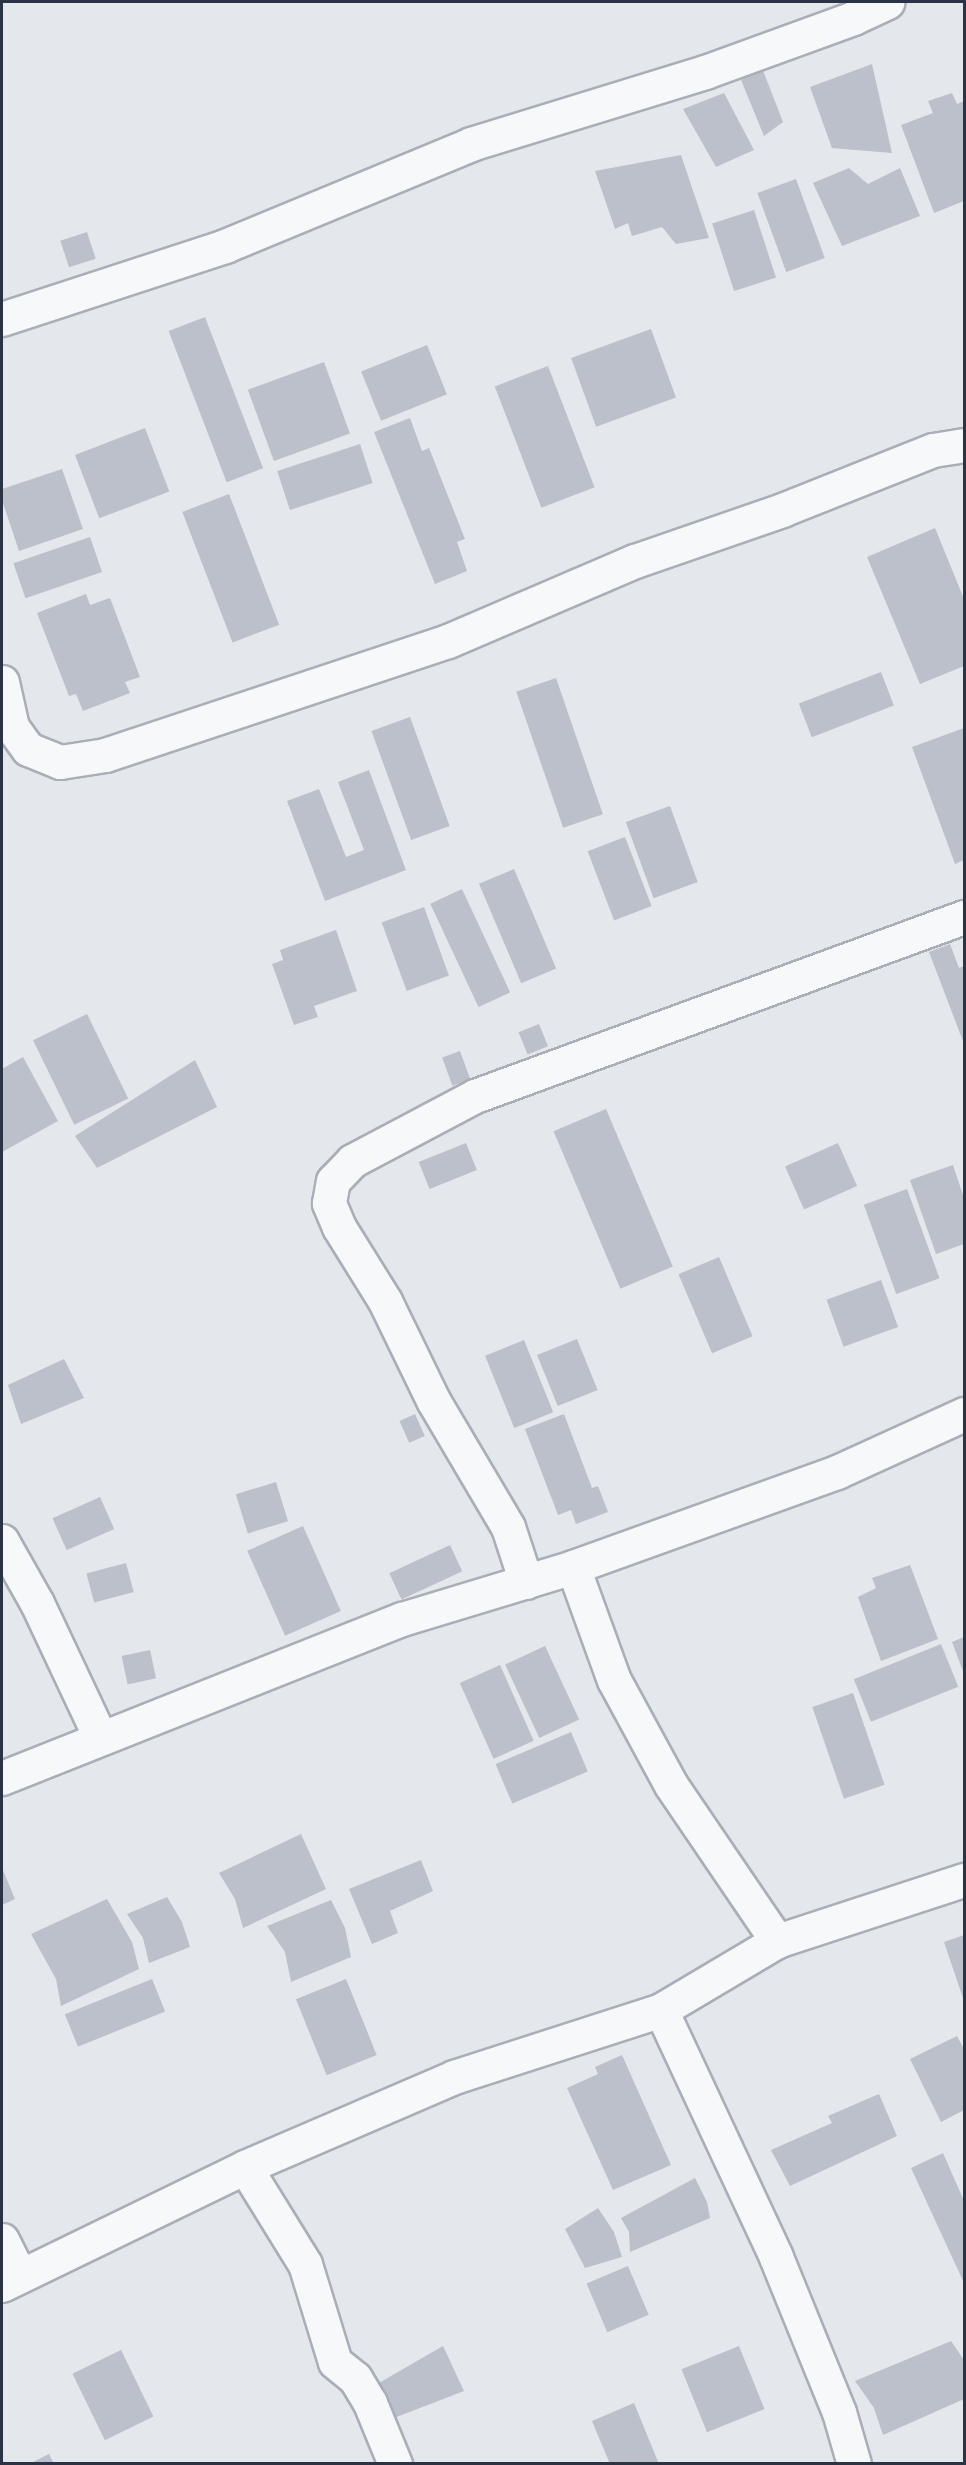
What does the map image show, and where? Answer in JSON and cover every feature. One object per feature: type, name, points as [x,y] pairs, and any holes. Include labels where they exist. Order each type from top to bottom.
[{"type":"street","points":[[2,319],[225,246],[471,144],[705,72],[853,18],[888,2]]},
{"type":"street","points":[[2,681],[12,727],[28,749],[60,762],[105,755],[448,641],[635,561],[782,510],[933,450],[964,445]]},
{"type":"street","points":[[526,1582],[508,1527],[434,1400],[386,1300],[339,1227],[328,1203],[333,1181],[352,1161],[475,1096],[964,917]]},
{"type":"street","points":[[2,1778],[100,1737],[402,1619],[573,1567],[837,1472],[964,1414]]},
{"type":"street","points":[[2,1541],[37,1603],[100,1737]]},
{"type":"street","points":[[573,1567],[614,1680],[671,1785],[777,1941]]},
{"type":"street","points":[[2,2240],[11,2280],[245,2167],[454,2077],[661,2010],[777,1941],[964,1880]]},
{"type":"street","points":[[661,2010],[776,2257],[839,2412],[854,2463]]},
{"type":"street","points":[[245,2167],[305,2264],[334,2362],[355,2378],[370,2403],[395,2463]]},
{"type":"building","points":[[872,64],[892,153],[832,148],[810,87]]},
{"type":"building","points":[[762,68],[783,122],[764,136],[741,80]]},
{"type":"building","points":[[724,93],[754,150],[716,167],[683,109]]},
{"type":"building","points":[[952,93],[957,104],[964,101],[964,201],[934,213],[901,125],[933,113],[928,101]]},
{"type":"building","points":[[681,155],[709,238],[676,244],[662,227],[632,236],[628,223],[615,229],[595,171]]},
{"type":"building","points":[[849,168],[868,184],[900,168],[920,216],[842,246],[813,183]]},
{"type":"building","points":[[796,179],[825,258],[786,272],[757,193]]},
{"type":"building","points":[[754,210],[776,278],[734,291],[712,224]]},
{"type":"building","points":[[87,232],[96,259],[69,267],[60,241]]},
{"type":"building","points":[[205,317],[263,468],[227,482],[169,331]]},
{"type":"building","points":[[651,329],[676,398],[596,427],[571,358]]},
{"type":"building","points":[[427,345],[447,394],[381,421],[361,372]]},
{"type":"building","points":[[324,362],[350,433],[274,461],[248,390]]},
{"type":"building","points":[[548,366],[595,487],[541,508],[495,386]]},
{"type":"building","points":[[410,418],[422,451],[429,448],[465,539],[457,542],[467,571],[435,584],[374,432]]},
{"type":"building","points":[[145,428],[169,491],[99,518],[75,455]]},
{"type":"building","points":[[360,444],[373,483],[290,510],[277,471]]},
{"type":"building","points":[[62,469],[83,529],[19,551],[2,500],[2,489]]},
{"type":"building","points":[[229,494],[279,625],[232,643],[182,512]]},
{"type":"building","points":[[935,528],[964,599],[964,666],[920,684],[867,557]]},
{"type":"building","points":[[90,537],[102,572],[25,598],[13,563]]},
{"type":"building","points":[[86,594],[90,605],[110,598],[140,677],[125,682],[130,693],[83,711],[76,694],[69,696],[37,613]]},
{"type":"building","points":[[881,672],[894,706],[812,737],[799,704]]},
{"type":"building","points":[[556,678],[603,814],[563,828],[516,692]]},
{"type":"building","points":[[410,717],[450,826],[411,840],[371,731]]},
{"type":"building","points":[[964,728],[964,860],[955,864],[912,747]]},
{"type":"building","points":[[369,770],[406,870],[325,901],[287,801],[319,789],[346,857],[364,850],[338,782]]},
{"type":"building","points":[[670,806],[698,882],[654,898],[626,822]]},
{"type":"building","points":[[625,837],[652,906],[614,920],[588,851]]},
{"type":"building","points":[[514,869],[556,968],[521,983],[479,884]]},
{"type":"building","points":[[462,889],[510,992],[478,1007],[430,904]]},
{"type":"building","points":[[424,907],[449,976],[407,991],[382,922]]},
{"type":"building","points":[[336,930],[357,991],[314,1006],[318,1017],[294,1025],[272,964],[283,960],[280,950]]},
{"type":"building","points":[[950,944],[959,968],[964,966],[964,1044],[929,952]]},
{"type":"building","points":[[87,1014],[128,1098],[74,1125],[33,1040]]},
{"type":"building","points":[[539,1024],[548,1046],[528,1054],[519,1032]]},
{"type":"building","points":[[460,1051],[470,1079],[452,1086],[442,1057]]},
{"type":"building","points":[[23,1057],[58,1121],[2,1152],[2,1069]]},
{"type":"building","points":[[195,1060],[217,1107],[97,1168],[75,1136]]},
{"type":"building","points":[[606,1109],[673,1266],[620,1289],[554,1131]]},
{"type":"building","points":[[466,1143],[477,1170],[430,1189],[419,1162]]},
{"type":"building","points":[[838,1143],[857,1186],[804,1210],[785,1167]]},
{"type":"building","points":[[953,1165],[964,1198],[964,1244],[936,1254],[910,1180]]},
{"type":"building","points":[[907,1189],[939,1278],[896,1294],[864,1205]]},
{"type":"building","points":[[719,1257],[753,1336],[712,1353],[678,1274]]},
{"type":"building","points":[[881,1280],[898,1327],[844,1347],[826,1300]]},
{"type":"building","points":[[577,1339],[598,1390],[558,1406],[537,1355]]},
{"type":"building","points":[[524,1340],[553,1412],[514,1428],[485,1356]]},
{"type":"building","points":[[64,1359],[84,1398],[21,1424],[8,1385]]},
{"type":"building","points":[[415,1414],[425,1436],[409,1443],[399,1421]]},
{"type":"building","points":[[564,1414],[592,1488],[598,1486],[608,1512],[576,1524],[571,1510],[558,1515],[525,1429]]},
{"type":"building","points":[[276,1482],[288,1521],[248,1533],[236,1494]]},
{"type":"building","points":[[100,1497],[114,1529],[67,1550],[52,1518]]},
{"type":"building","points":[[303,1526],[341,1611],[285,1636],[247,1551]]},
{"type":"building","points":[[450,1545],[462,1571],[402,1600],[389,1573]]},
{"type":"building","points":[[126,1563],[134,1592],[94,1603],[86,1574]]},
{"type":"building","points":[[910,1565],[938,1639],[881,1661],[858,1597],[876,1588],[872,1578]]},
{"type":"building","points":[[964,1637],[964,1674],[952,1642]]},
{"type":"building","points":[[941,1644],[958,1687],[871,1722],[854,1679]]},
{"type":"building","points":[[545,1646],[579,1719],[539,1738],[505,1665]]},
{"type":"building","points":[[150,1650],[156,1678],[128,1684],[122,1656]]},
{"type":"building","points":[[500,1665],[534,1741],[494,1759],[460,1683]]},
{"type":"building","points":[[853,1693],[885,1785],[844,1799],[812,1707]]},
{"type":"building","points":[[571,1732],[588,1772],[512,1804],[496,1764]]},
{"type":"building","points":[[301,1834],[326,1889],[243,1928],[235,1899],[219,1873]]},
{"type":"building","points":[[421,1860],[433,1891],[390,1911],[398,1933],[372,1944],[349,1889]]},
{"type":"building","points":[[2,1868],[15,1899],[2,1905]]},
{"type":"building","points":[[167,1897],[182,1922],[190,1947],[149,1963],[143,1938],[127,1914]]},
{"type":"building","points":[[107,1899],[132,1942],[139,1969],[61,2006],[56,1979],[31,1934]]},
{"type":"building","points":[[331,1900],[345,1928],[351,1957],[291,1982],[285,1952],[267,1926]]},
{"type":"building","points":[[964,1935],[964,2001],[944,1942]]},
{"type":"building","points":[[152,1979],[165,2011],[78,2047],[65,2014]]},
{"type":"building","points":[[346,1979],[377,2055],[327,2075],[296,1999]]},
{"type":"building","points":[[957,2036],[964,2049],[964,2110],[941,2122],[910,2059]]},
{"type":"building","points":[[622,2055],[671,2165],[613,2190],[567,2088],[598,2074],[595,2067]]},
{"type":"building","points":[[879,2094],[897,2136],[790,2186],[771,2150],[832,2123],[828,2116]]},
{"type":"building","points":[[943,2153],[964,2201],[964,2283],[911,2168]]},
{"type":"building","points":[[695,2178],[707,2202],[710,2218],[630,2252],[629,2232],[621,2218]]},
{"type":"building","points":[[598,2208],[614,2232],[622,2257],[585,2268],[565,2229]]},
{"type":"building","points":[[628,2266],[649,2315],[607,2332],[587,2284]]},
{"type":"building","points":[[951,2341],[964,2360],[964,2399],[883,2435],[874,2408],[855,2381]]},
{"type":"building","points":[[443,2346],[464,2391],[394,2418],[377,2384]]},
{"type":"building","points":[[739,2346],[764,2409],[707,2432],[682,2369]]},
{"type":"building","points":[[121,2350],[153,2417],[105,2440],[72,2374]]},
{"type":"building","points":[[634,2403],[659,2464],[610,2464],[592,2421]]},
{"type":"building","points":[[49,2454],[54,2464],[29,2464]]}]
